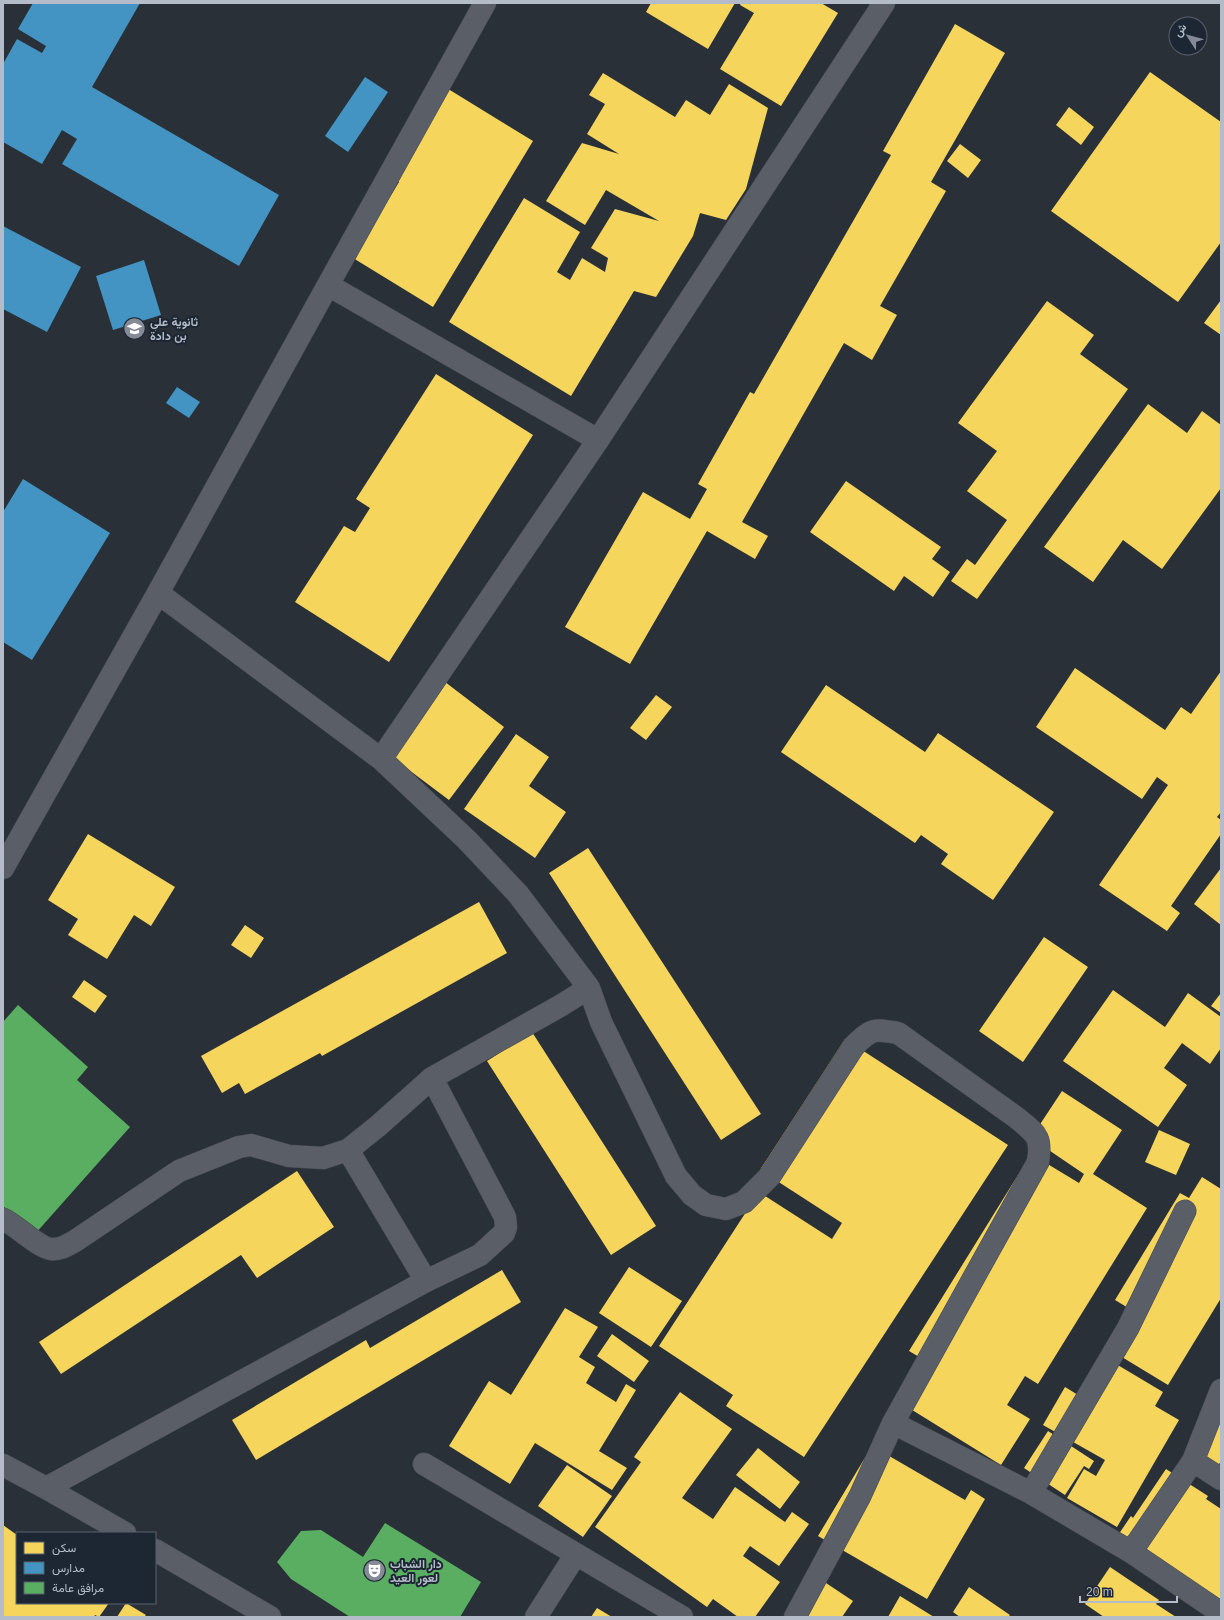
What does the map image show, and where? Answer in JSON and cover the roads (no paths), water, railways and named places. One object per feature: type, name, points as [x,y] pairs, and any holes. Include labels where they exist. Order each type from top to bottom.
[{"type":"street","points":[[3,868],[158,594],[485,3]]},
{"type":"street","points":[[381,759],[598,440],[884,3]]},
{"type":"street","points":[[328,285],[598,440]]},
{"type":"street","points":[[158,594],[381,759],[467,840],[518,894],[589,988],[601,1022],[676,1176],[692,1195],[706,1205],[726,1209],[744,1202],[770,1176],[854,1046],[867,1033],[878,1030],[898,1033],[1017,1118],[1032,1131],[1039,1140],[1040,1148],[1038,1162],[894,1424],[860,1496],[795,1617]]},
{"type":"street","points":[[3,1219],[25,1233],[41,1247],[51,1249],[62,1248],[75,1241],[180,1171],[239,1147],[251,1145],[289,1156],[323,1158],[348,1150],[378,1126],[432,1078],[589,988]]},
{"type":"street","points":[[46,1488],[426,1281],[480,1255],[504,1234],[506,1227],[505,1218],[432,1078]]},
{"type":"street","points":[[348,1150],[426,1281]]},
{"type":"street","points":[[1032,1493],[1128,1328],[1185,1211]]},
{"type":"street","points":[[1131,1552],[1193,1461],[1221,1390]]},
{"type":"street","points":[[894,1424],[1032,1493],[1131,1552],[1221,1613]]},
{"type":"street","points":[[1193,1461],[1221,1479]]},
{"type":"street","points":[[424,1464],[682,1617]]},
{"type":"street","points":[[3,1466],[46,1488],[123,1532]]},
{"type":"street","points":[[156,1551],[270,1617]]},
{"type":"street","points":[[536,1617],[576,1554]]},
{"type":"place","name":"ثانوية علي بن دادة","points":[[135,329]]},
{"type":"place","name":"دار الشباب لعور العيد","points":[[374,1571]]}]
